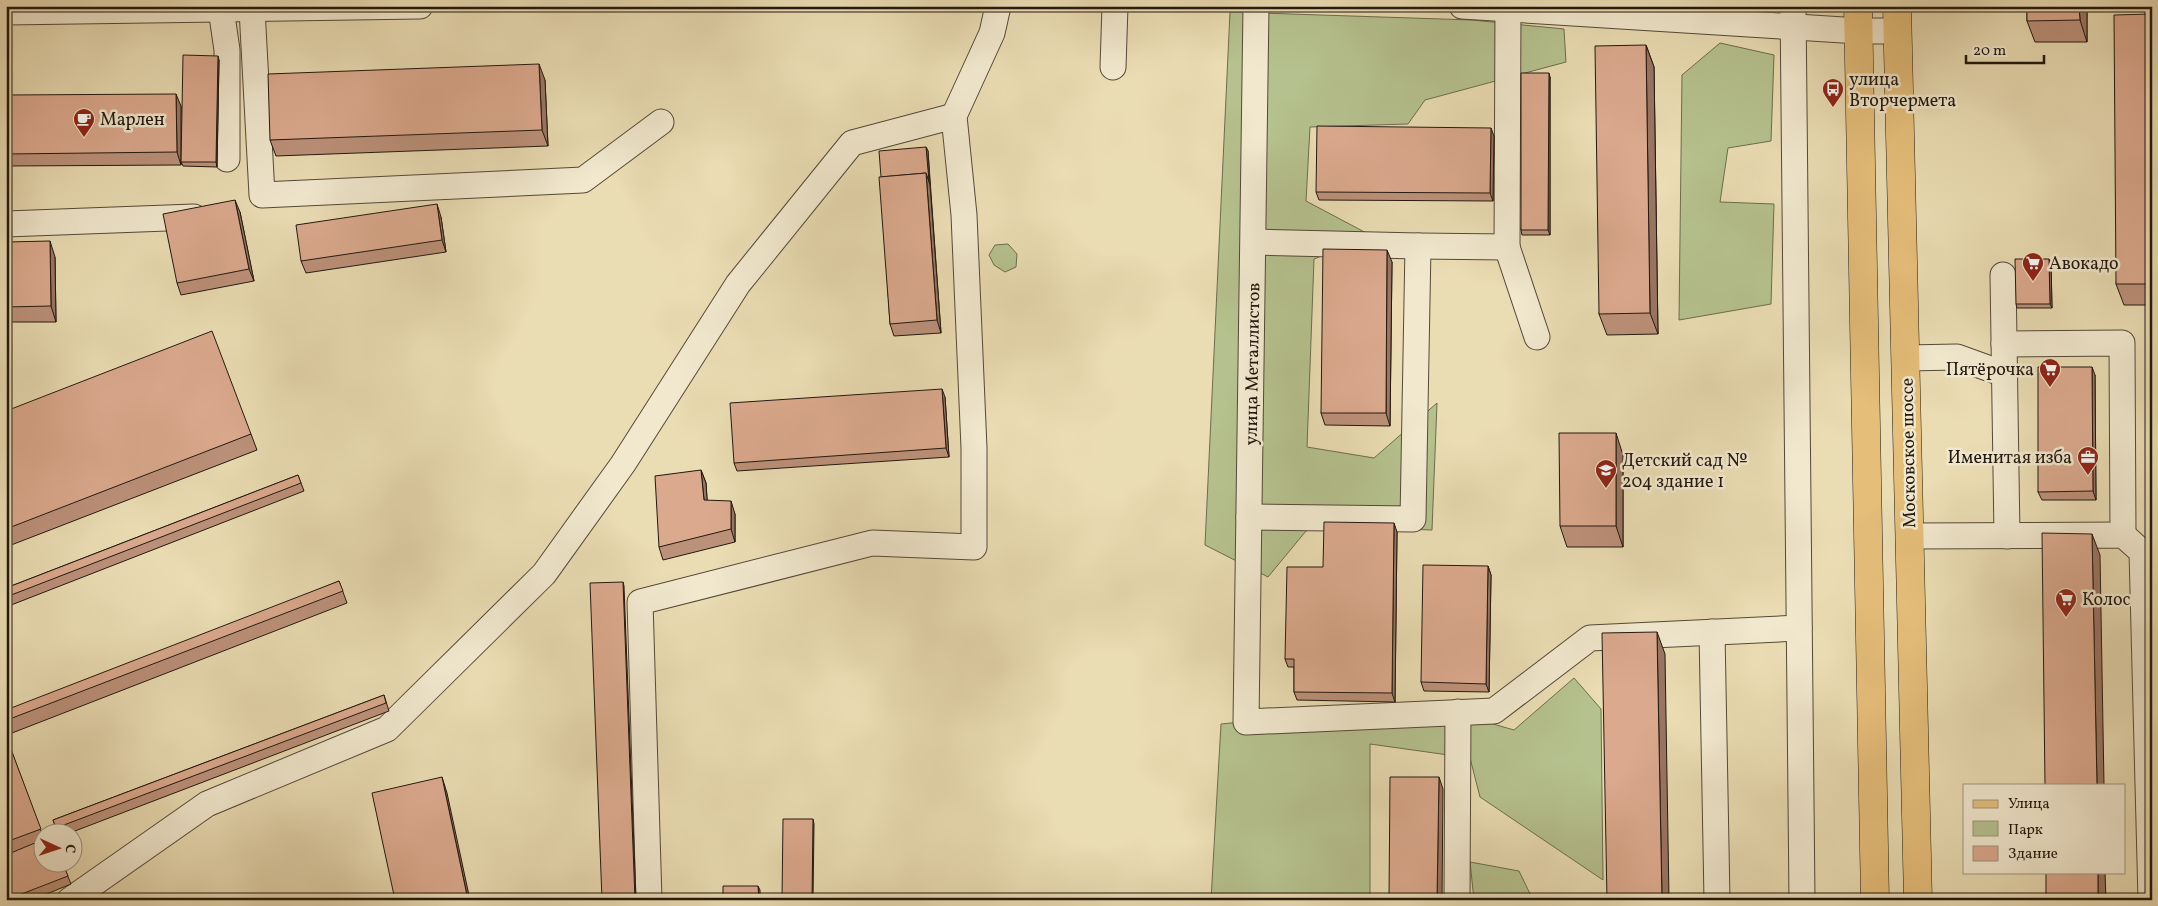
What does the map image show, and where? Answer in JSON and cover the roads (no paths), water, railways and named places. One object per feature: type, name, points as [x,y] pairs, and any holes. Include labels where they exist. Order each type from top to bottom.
[{"type":"main road","points":[[1859,18],[1875,900]]},
{"type":"main road","name":"Московское шоссе","points":[[1898,19],[1918,900]]},
{"type":"street","points":[[6,12],[162,8],[252,9],[420,6]]},
{"type":"street","points":[[649,900],[640,602],[872,543],[974,546],[974,448],[964,216],[954,116],[992,33],[998,6]]},
{"type":"street","points":[[1113,67],[1115,6]]},
{"type":"street","name":"улица Металлистов","points":[[1256,6],[1246,722],[1458,712]]},
{"type":"street","points":[[1462,6],[1898,19]]},
{"type":"street","points":[[1508,8],[1507,246],[1537,336]]},
{"type":"street","points":[[221,9],[227,50],[227,159]]},
{"type":"street","points":[[252,9],[262,195],[583,180],[661,122]]},
{"type":"street","points":[[1793,16],[1802,900]]},
{"type":"street","points":[[70,900],[208,804],[387,729],[544,574],[623,464],[738,284],[852,143],[954,116]]},
{"type":"street","points":[[6,224],[194,217]]},
{"type":"street","points":[[1254,242],[1507,246]]},
{"type":"street","points":[[1250,517],[1413,519],[1418,246]]},
{"type":"street","points":[[2003,275],[2007,536]]},
{"type":"street","points":[[2004,344],[2122,343],[2122,535]]},
{"type":"street","points":[[1906,358],[1957,357],[2004,374]]},
{"type":"street","points":[[1910,536],[2122,535],[2142,552],[2148,604],[2151,900]]},
{"type":"street","points":[[1457,900],[1458,712],[1494,711],[1590,638],[1800,628]]},
{"type":"street","points":[[1712,632],[1717,900]]},
{"type":"place","name":"улица Вторчермета","points":[[1833,108]]},
{"type":"place","name":"Марлен","points":[[84,138]]},
{"type":"place","name":"Авокадо","points":[[2033,282]]},
{"type":"place","name":"Пятёрочка","points":[[2050,388]]},
{"type":"place","name":"Именитая изба","points":[[2088,476]]},
{"type":"place","name":"Детский сад № 204 здание 1","points":[[1606,489]]},
{"type":"place","name":"Колос","points":[[2066,618]]}]
